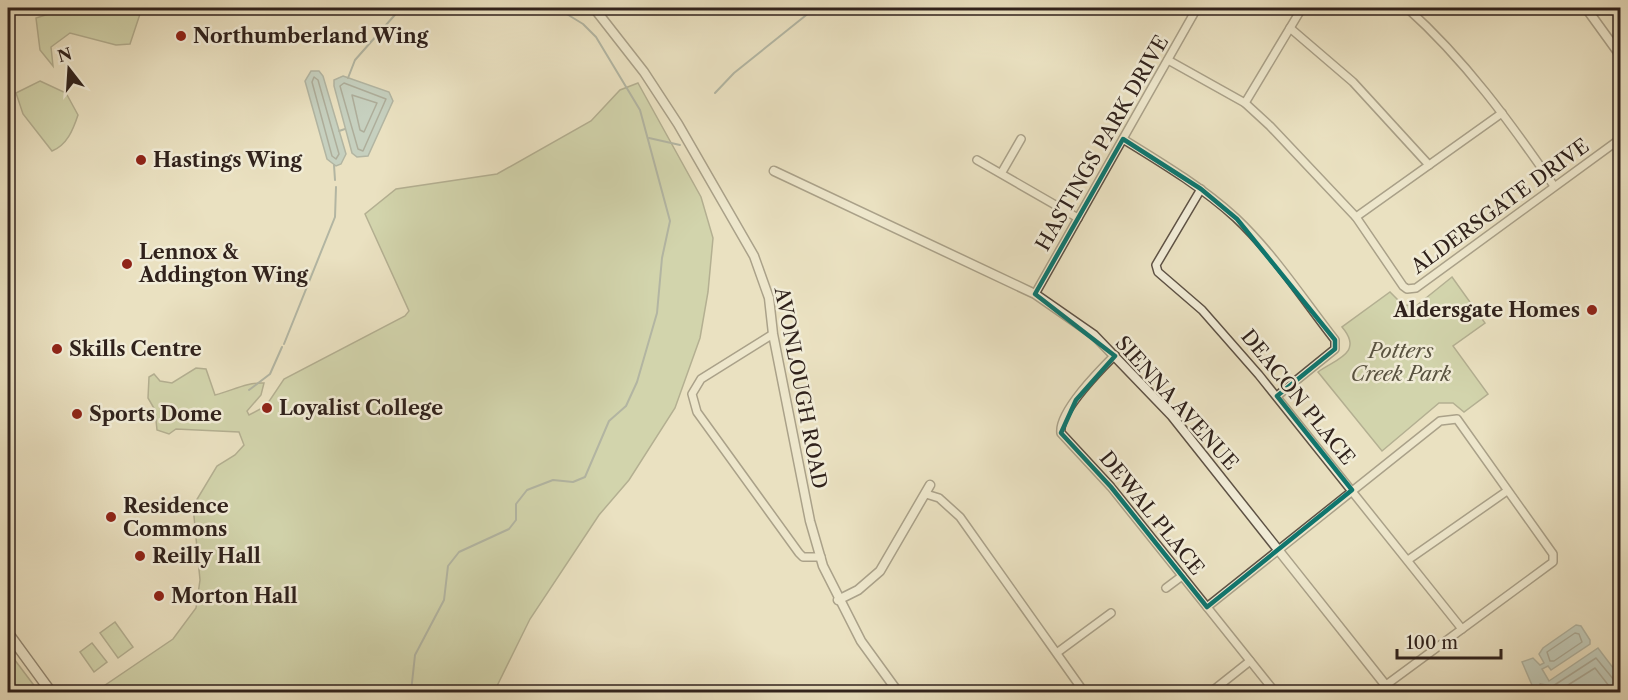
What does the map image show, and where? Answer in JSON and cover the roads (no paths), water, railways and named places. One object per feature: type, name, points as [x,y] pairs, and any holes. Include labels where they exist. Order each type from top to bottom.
[{"type":"main road","points":[[8,633],[51,693]]},
{"type":"street","name":"AVONLOUGH ROAD","points":[[594,8],[644,72],[678,124],[754,256],[769,298],[773,334],[810,521],[821,557],[838,600],[861,641],[898,693]]},
{"type":"street","name":"HASTINGS PARK DRIVE","points":[[1035,294],[1197,8]]},
{"type":"street","points":[[1245,103],[1302,8]]},
{"type":"street","points":[[1407,8],[1434,33],[1483,86],[1554,186]]},
{"type":"street","points":[[1586,8],[1620,56]]},
{"type":"street","points":[[1290,28],[1353,82],[1429,165]]},
{"type":"street","name":"ALDERSGATE DRIVE","points":[[1167,60],[1245,103],[1311,168],[1356,217],[1407,289],[1416,288],[1620,139]]},
{"type":"street","points":[[1356,217],[1502,113]]},
{"type":"street","points":[[1123,138],[1201,189],[1237,219],[1262,246],[1335,340],[1335,349],[1277,396]]},
{"type":"street","points":[[1002,172],[1021,139]]},
{"type":"street","points":[[977,160],[1002,172],[1078,218]]},
{"type":"street","name":"SIENNA AVENUE","points":[[774,171],[1035,294],[1094,335],[1172,416],[1389,689]]},
{"type":"street","name":"DEACON PLACE","points":[[1201,189],[1156,269],[1215,324],[1277,396],[1462,629]]},
{"type":"street","points":[[773,334],[701,379],[692,394],[697,412],[799,552],[803,557],[821,557]]},
{"type":"street","name":"DEWAL PLACE","points":[[1115,355],[1076,400],[1063,421],[1062,434],[1104,479],[1275,693]]},
{"type":"street","points":[[1207,607],[1440,421],[1457,419],[1552,554],[1553,562],[1462,629],[1389,689]]},
{"type":"street","points":[[838,600],[858,590],[880,571],[930,485]]},
{"type":"street","points":[[1408,560],[1507,491]]},
{"type":"street","points":[[926,494],[939,498],[960,517],[1058,652],[1084,693]]},
{"type":"street","points":[[1166,588],[1182,576]]},
{"type":"street","points":[[1058,652],[1111,613]]},
{"type":"street","points":[[1211,693],[1250,661]]},
{"type":"water","points":[[311,71],[319,71],[323,76],[346,154],[341,164],[336,166],[327,159],[305,81]]},
{"type":"water","points":[[343,76],[389,92],[393,101],[368,156],[357,157],[352,153],[334,86],[334,80]]},
{"type":"water","points":[[1576,625],[1581,626],[1590,644],[1551,670],[1548,666],[1542,669],[1549,681],[1598,648],[1617,673],[1620,692],[1535,692],[1522,662],[1533,658],[1540,665],[1544,663],[1539,654],[1543,648]]},
{"type":"waterway","points":[[348,78],[355,60],[401,8]]},
{"type":"waterway","points":[[411,692],[415,655],[444,600],[448,566],[459,552],[509,529],[516,520],[516,504],[527,490],[553,480],[573,482],[585,477],[609,421],[626,406],[637,382],[657,313],[662,258],[670,221],[640,110],[596,37],[583,24],[557,8]]},
{"type":"waterway","points":[[715,93],[734,73],[815,8]]},
{"type":"waterway","points":[[339,131],[345,129]]},
{"type":"waterway","points":[[649,138],[680,145]]},
{"type":"waterway","points":[[334,165],[335,180]]},
{"type":"waterway","points":[[284,344],[335,217],[336,187]]},
{"type":"waterway","points":[[249,390],[270,374],[282,347]]},
{"type":"place","name":"Northumberland Wing","points":[[181,36]]},
{"type":"place","name":"Hastings Wing","points":[[141,160]]},
{"type":"place","name":"Lennox & Addington Wing","points":[[127,264]]},
{"type":"place","name":"Aldersgate Homes","points":[[1592,310]]},
{"type":"place","name":"Skills Centre","points":[[57,349]]},
{"type":"place","name":"Loyalist College","points":[[267,408]]},
{"type":"place","name":"Sports Dome","points":[[77,414]]},
{"type":"place","name":"Residence Commons","points":[[111,517]]},
{"type":"place","name":"Reilly Hall","points":[[140,556]]},
{"type":"place","name":"Morton Hall","points":[[159,596]]},
{"type":"park label","name":"Potters Creek Park","points":[[1401,362]]}]
